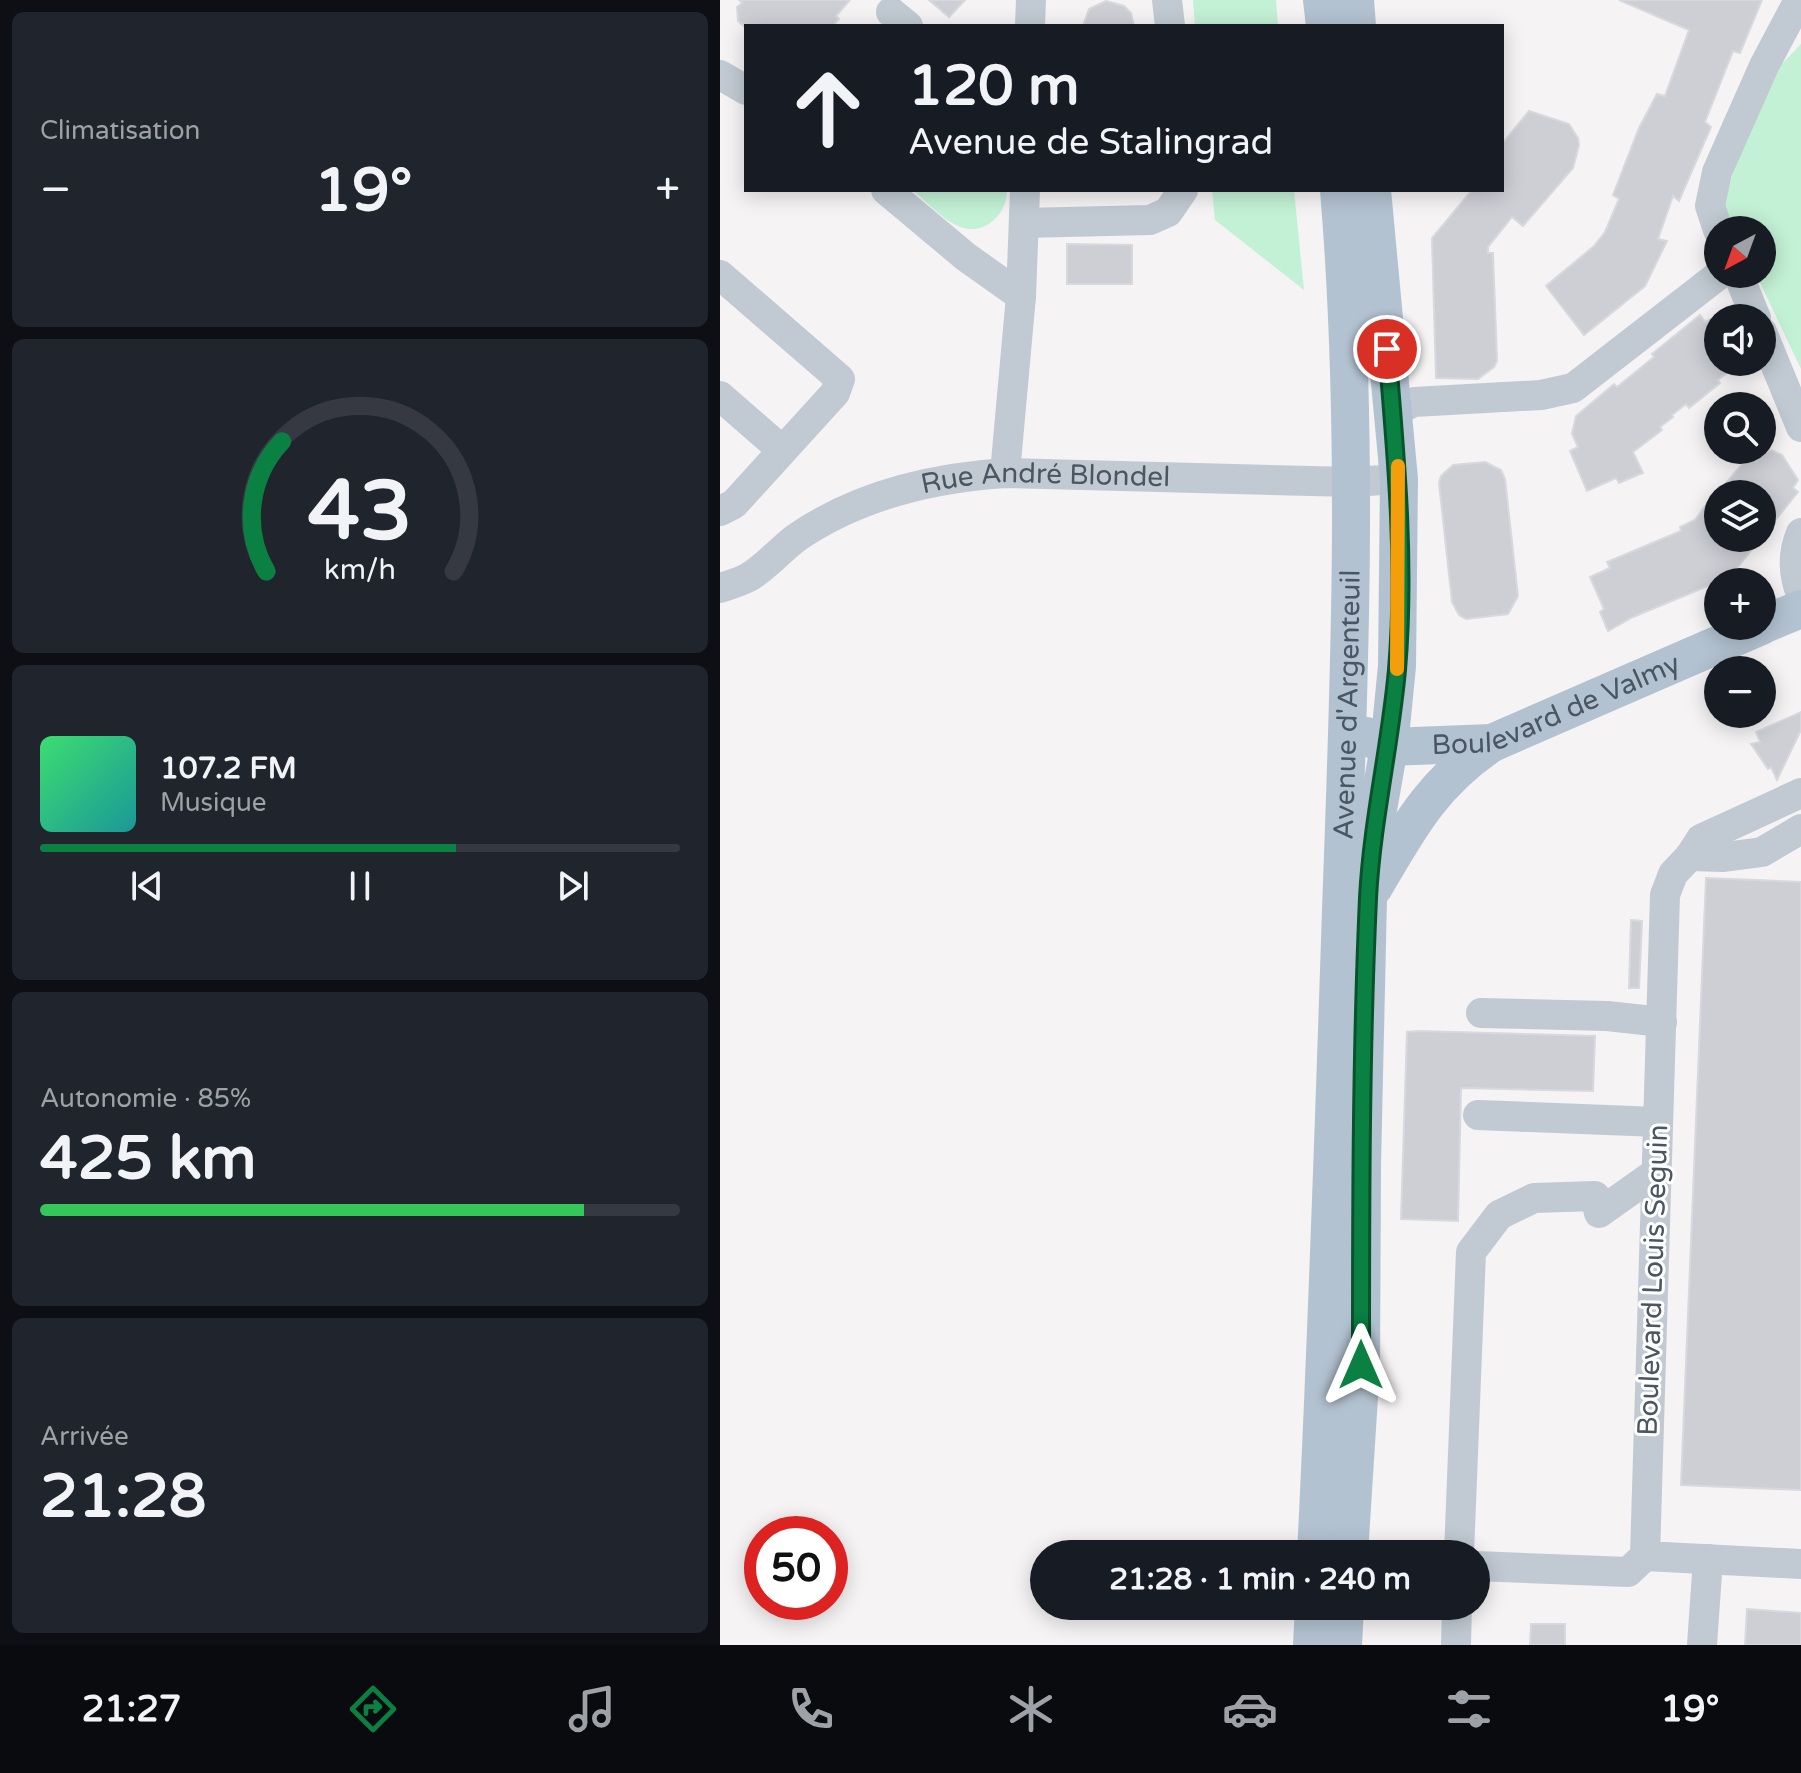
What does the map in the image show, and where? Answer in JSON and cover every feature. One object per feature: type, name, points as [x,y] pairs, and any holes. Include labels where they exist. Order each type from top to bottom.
[{"type":"main road","points":[[1322,0],[1325,24]]},
{"type":"main road","points":[[1355,0],[1357,24]]},
{"type":"main road","name":"Avenue d'Argenteuil","points":[[1317,1540],[1347,728],[1350,371],[1339,192]]},
{"type":"main road","points":[[1350,1540],[1361,1365],[1368,898],[1384,843],[1397,666],[1399,479],[1372,192]]},
{"type":"main road","name":"Boulevard de Valmy","points":[[1776,620],[1801,609]]},
{"type":"main road","name":"Boulevard de Valmy","points":[[1347,728],[1389,747],[1492,743],[1729,640]]},
{"type":"main road","points":[[1384,843],[1466,760],[1492,743]]},
{"type":"main road","name":"Boulevard de Valmy","points":[[1345,811],[1389,747]]},
{"type":"main road","points":[[1312,1645],[1313,1620]]},
{"type":"main road","points":[[1343,1645],[1344,1620]]},
{"type":"street","points":[[1030,24],[1031,0]]},
{"type":"street","points":[[1167,0],[1170,24]]},
{"type":"street","points":[[1713,216],[1710,206],[1717,172],[1764,66],[1799,0]]},
{"type":"street","points":[[720,75],[744,89]]},
{"type":"street","points":[[888,192],[966,257],[1021,296]]},
{"type":"street","points":[[1005,473],[1021,296],[1025,192]]},
{"type":"street","points":[[1024,223],[1150,220],[1168,212],[1182,192]]},
{"type":"street","points":[[720,275],[840,379],[835,393],[734,504],[720,511]]},
{"type":"street","points":[[1392,412],[1414,402],[1541,395],[1573,388],[1704,286]]},
{"type":"street","points":[[1776,366],[1801,427]]},
{"type":"street","points":[[720,396],[782,450]]},
{"type":"street","name":"Rue André Blondel","points":[[720,588],[748,578],[796,538],[840,512],[920,484],[968,475],[1005,473],[1351,482],[1399,479]]},
{"type":"street","points":[[1801,533],[1794,555],[1793,572],[1801,595]]},
{"type":"street","name":"Boulevard Louis Seguin","points":[[1645,1556],[1665,895],[1673,874],[1701,839],[1801,793]]},
{"type":"street","points":[[1690,856],[1724,857],[1762,852],[1795,839]]},
{"type":"street","points":[[1481,1013],[1607,1016],[1662,1022]]},
{"type":"street","points":[[1478,1115],[1658,1122]]},
{"type":"street","points":[[1460,1540],[1471,1252],[1499,1215],[1534,1198],[1595,1196],[1599,1213],[1657,1172]]},
{"type":"street","points":[[1490,1566],[1628,1572],[1645,1556],[1801,1564]]},
{"type":"street","points":[[1702,1645],[1708,1559]]},
{"type":"street","points":[[1456,1645],[1457,1620]]},
{"type":"green space","points":[[1193,0],[1276,0],[1278,24],[1195,24]]},
{"type":"green space","points":[[1801,44],[1801,369],[1776,316],[1776,304],[1770,304],[1763,288],[1776,288],[1776,216],[1728,216],[1722,204],[1766,80]]},
{"type":"green space","points":[[915,192],[1007,192],[998,216],[984,227],[962,227],[941,216]]},
{"type":"green space","points":[[1212,192],[1294,192],[1304,290],[1215,220]]},
{"type":"building","points":[[739,0],[850,0],[836,16],[839,19],[834,24],[744,26],[738,21],[737,7],[742,3]]},
{"type":"building","points":[[929,0],[965,0],[949,17]]},
{"type":"building","points":[[1619,0],[1762,0],[1740,53],[1733,51],[1705,122],[1711,127],[1679,201],[1673,196],[1658,239],[1667,241],[1645,286],[1584,335],[1546,286],[1594,246],[1605,232],[1619,199],[1613,195],[1639,128],[1657,94],[1665,96],[1689,30]]},
{"type":"building","points":[[1106,1],[1124,6],[1131,13],[1134,24],[1084,24],[1089,9]]},
{"type":"building","points":[[1529,111],[1569,124],[1579,145],[1573,168],[1523,226],[1512,217],[1488,247],[1488,253],[1493,253],[1497,361],[1494,367],[1478,379],[1436,378],[1432,238],[1470,192],[1504,192],[1504,142]]},
{"type":"building","points":[[1067,244],[1132,245],[1132,284],[1067,284]]},
{"type":"building","points":[[1700,315],[1704,321],[1704,376],[1723,376],[1718,380],[1720,383],[1704,392],[1704,396],[1689,408],[1686,404],[1672,415],[1660,427],[1662,430],[1633,452],[1643,473],[1619,483],[1616,478],[1587,491],[1570,451],[1578,447],[1572,434],[1576,416],[1614,384],[1617,387],[1654,357],[1652,354]]},
{"type":"building","points":[[1776,452],[1782,455],[1798,480],[1793,488],[1798,492],[1776,520],[1776,480],[1729,480],[1742,464],[1776,464]]},
{"type":"building","points":[[1485,462],[1501,470],[1505,479],[1518,596],[1508,614],[1466,619],[1459,615],[1452,602],[1439,483],[1441,476],[1453,465]]},
{"type":"building","points":[[1704,508],[1704,552],[1750,552],[1737,568],[1704,568],[1704,588],[1633,617],[1608,631],[1600,612],[1604,609],[1590,577],[1610,568],[1607,562],[1681,531],[1680,527],[1695,520]]},
{"type":"building","points":[[1801,712],[1801,730],[1777,780],[1771,767],[1768,769],[1751,744],[1760,742],[1756,732],[1776,728],[1776,723]]},
{"type":"building","points":[[1706,878],[1801,882],[1801,1490],[1681,1485]]},
{"type":"building","points":[[1631,920],[1642,921],[1639,988],[1629,988]]},
{"type":"building","points":[[1407,1032],[1595,1036],[1593,1091],[1461,1088],[1458,1221],[1401,1219]]},
{"type":"building","points":[[1747,1609],[1801,1613],[1801,1645],[1745,1645]]},
{"type":"building","points":[[1531,1624],[1565,1624],[1565,1645],[1530,1645]]},
{"type":"slow traffic","points":[[1397,669],[1398,466]]},
{"type":"route","points":[[1361,1365],[1368,898],[1373,838],[1389,747],[1397,666],[1399,479],[1387,349]]}]
